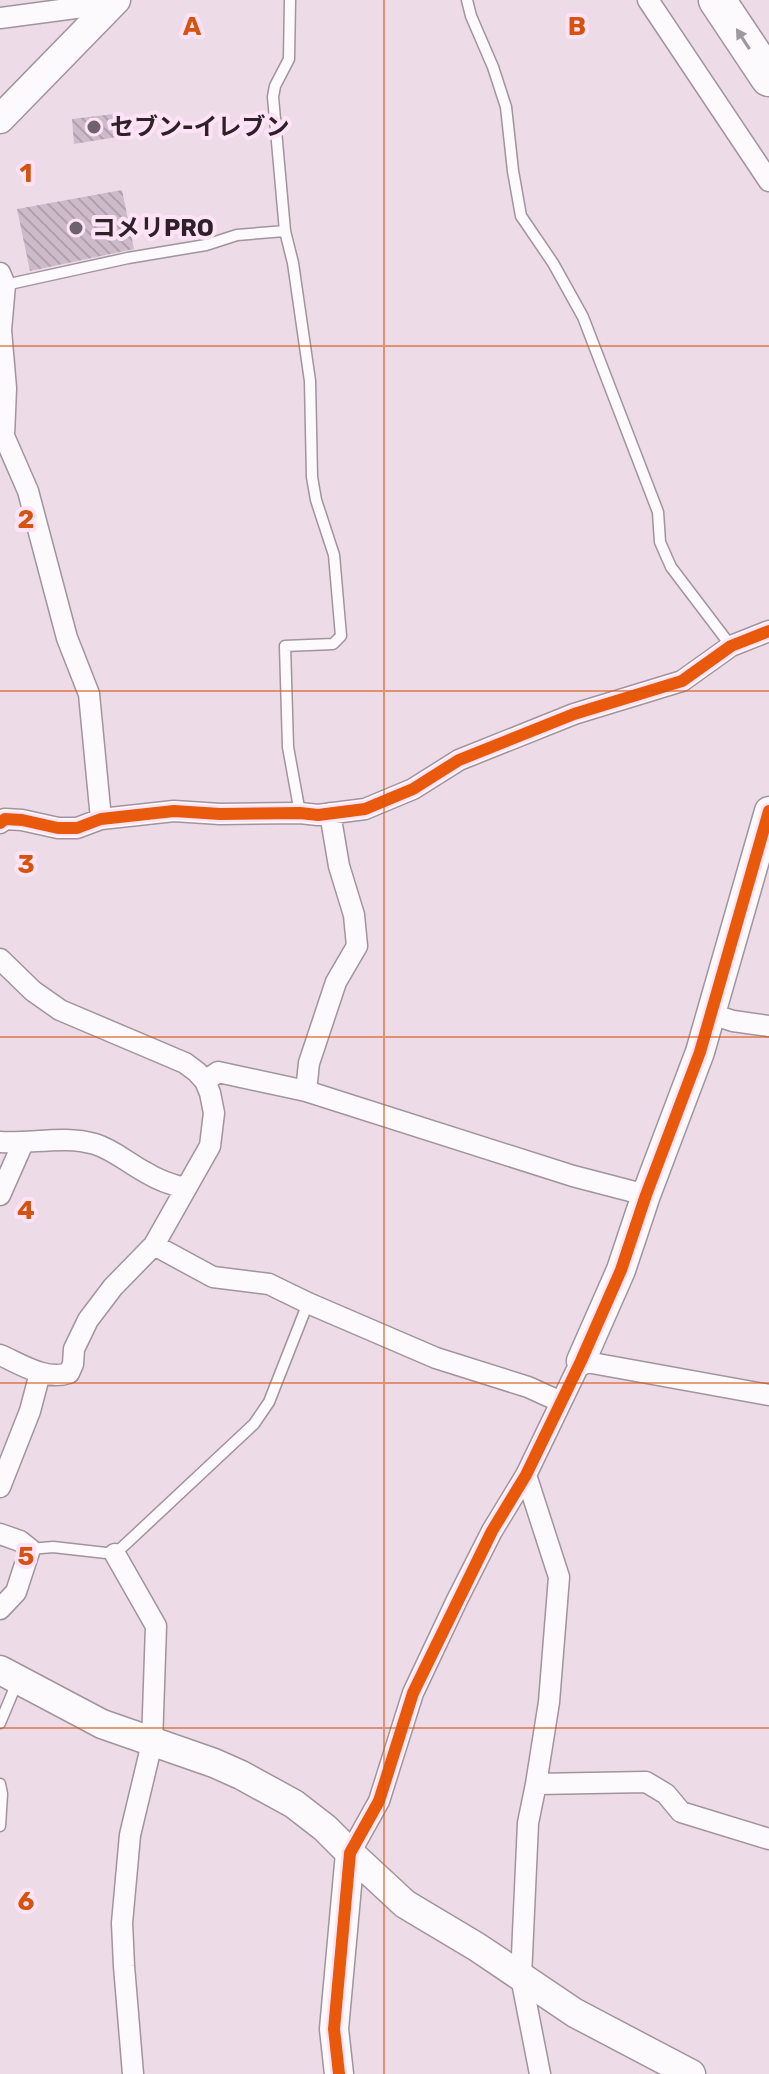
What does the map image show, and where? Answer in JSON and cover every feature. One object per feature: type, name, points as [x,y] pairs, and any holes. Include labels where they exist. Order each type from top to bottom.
[{"type":"highway","points":[[717,0],[769,78]]},
{"type":"highway","points":[[747,0],[769,33]]},
{"type":"street","points":[[648,0],[769,181]]},
{"type":"street","points":[[0,18],[115,2]]},
{"type":"street","points":[[0,119],[115,2]]},
{"type":"street","points":[[3,279],[4,436],[28,491],[67,638],[89,694],[101,819]]},
{"type":"street","points":[[0,823],[5,819],[22,820],[58,828],[77,828],[101,819],[174,811],[318,815],[365,809],[413,789],[459,760],[574,714],[682,681],[731,646],[769,631]]},
{"type":"street","points":[[339,2074],[334,2029],[350,1853],[379,1801],[413,1693],[492,1531],[526,1475],[621,1270],[700,1052],[769,811]]},
{"type":"street","points":[[306,1091],[309,1063],[336,982],[357,946],[354,915],[339,866],[330,813]]},
{"type":"street","points":[[0,959],[33,991],[60,1010],[171,1056],[197,1072],[210,1093],[214,1113],[210,1146],[154,1245],[113,1287],[88,1320],[74,1349],[69,1373],[60,1376],[40,1373],[0,1355]]},
{"type":"street","points":[[711,1014],[769,1026]]},
{"type":"street","points":[[205,1081],[218,1072],[306,1091],[573,1176],[646,1195]]},
{"type":"street","points":[[0,1142],[59,1139],[94,1144],[157,1179],[186,1188]]},
{"type":"street","points":[[0,1195],[23,1143]]},
{"type":"street","points":[[154,1245],[213,1277],[269,1284],[436,1358],[528,1387],[561,1402]]},
{"type":"street","points":[[581,1361],[769,1395]]},
{"type":"street","points":[[0,1487],[30,1411],[40,1373]]},
{"type":"street","points":[[526,1475],[559,1577],[549,1702],[528,1823],[521,1977],[540,2074]]},
{"type":"street","points":[[0,1534],[20,1541],[30,1549],[16,1592],[0,1609]]},
{"type":"street","points":[[115,1554],[156,1626],[152,1743],[130,1835],[122,1923],[133,2074]]},
{"type":"street","points":[[9,1675],[102,1724],[214,1763],[294,1804],[325,1828],[405,1904],[477,1947],[575,2013],[691,2074]]},
{"type":"street","points":[[536,1784],[646,1782],[666,1794],[681,1812],[769,1839]]},
{"type":"lane","points":[[290,0],[289,59],[275,86],[273,97],[285,231],[293,263],[310,381],[312,477],[334,555],[341,636],[333,644],[285,646],[288,747],[300,813]]},
{"type":"lane","points":[[467,0],[506,107],[521,216],[553,263],[583,317],[658,512],[660,542],[671,567],[731,646]]},
{"type":"lane","points":[[3,279],[206,245],[237,235],[285,231]]},
{"type":"lane","points":[[30,1549],[53,1547],[115,1554],[254,1424],[269,1402],[308,1303]]},
{"type":"lane","points":[[0,1723],[9,1675]]},
{"type":"lane","points":[[0,1784],[0,1826]]},
{"type":"building","points":[[114,114],[117,137],[74,144],[72,119]]},
{"type":"building","points":[[122,190],[134,249],[30,271],[17,209]]},
{"type":"cycle path","points":[[0,823],[5,819],[22,820],[58,828],[77,828],[101,819],[174,811],[318,815],[365,809],[413,789],[459,760],[574,714],[682,681],[731,646],[769,631]]},
{"type":"cycle path","points":[[339,2074],[334,2029],[350,1853],[379,1801],[413,1693],[492,1531],[526,1475],[621,1270],[700,1052],[769,811]]},
{"type":"place","name":"セブン-イレブン","points":[[94,127]]},
{"type":"place","name":"コメリPRO","points":[[76,228]]}]
